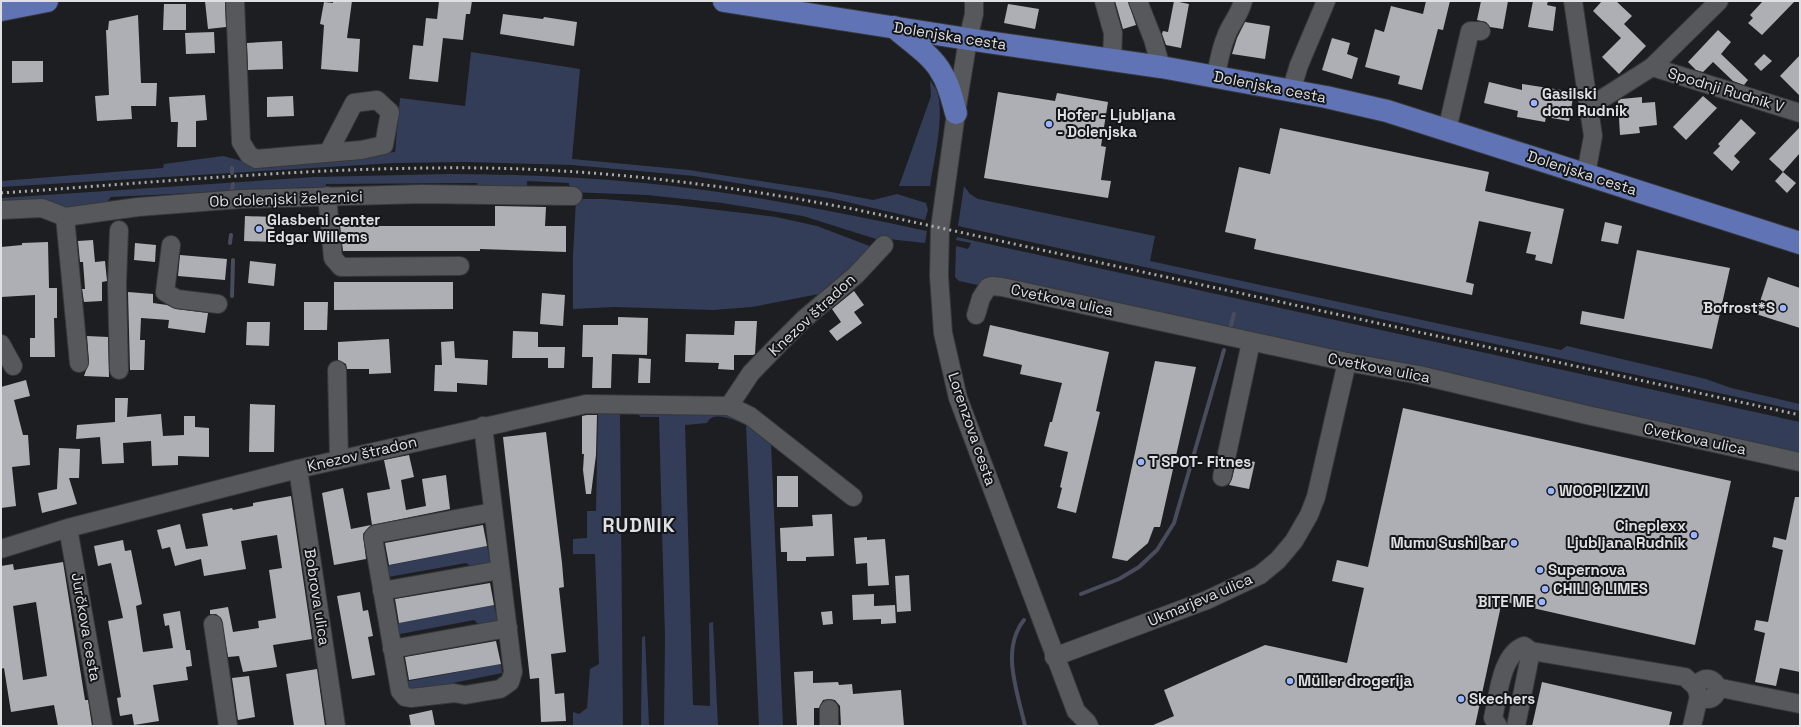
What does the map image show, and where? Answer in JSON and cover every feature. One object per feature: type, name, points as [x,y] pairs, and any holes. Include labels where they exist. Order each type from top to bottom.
[{"type":"main road","points":[[1,10],[47,1]]},
{"type":"main road","name":"Dolenjska cesta","points":[[724,1],[968,39],[1161,66],[1326,97],[1387,112],[1447,130],[1800,243]]},
{"type":"main road","points":[[894,27],[936,64],[942,73],[956,113]]},
{"type":"street","points":[[235,1],[241,142],[244,150],[256,159],[328,153]]},
{"type":"street","name":"Lorenzova cesta","points":[[974,1],[974,14],[968,39],[956,113],[939,250],[939,276],[943,333],[958,398],[1076,719],[1088,722],[1089,726]]},
{"type":"street","points":[[1104,1],[1113,33],[1112,59]]},
{"type":"street","points":[[1138,1],[1153,39],[1161,66]]},
{"type":"street","points":[[1216,77],[1220,55],[1227,34],[1241,12],[1243,1]]},
{"type":"street","points":[[1291,91],[1298,65],[1326,1]]},
{"type":"street","points":[[1573,1],[1593,136],[1586,174]]},
{"type":"street","points":[[1589,107],[1652,67],[1719,1]]},
{"type":"street","points":[[1447,130],[1470,31],[1481,31]]},
{"type":"street","name":"Spodnji Rudnik V","points":[[1652,67],[1800,113]]},
{"type":"street","name":"Ob dolenjski železnici","points":[[1,210],[42,208],[64,217],[138,207],[241,199],[422,194],[573,196]]},
{"type":"street","points":[[327,196],[333,258],[341,267],[460,266]]},
{"type":"street","points":[[64,217],[79,363]]},
{"type":"street","points":[[119,230],[117,284],[119,370]]},
{"type":"street","points":[[171,245],[165,292],[177,299],[218,304]]},
{"type":"street","name":"Knezov štradon","points":[[729,406],[751,373],[778,344],[804,319],[856,275],[884,245]]},
{"type":"street","name":"Cvetkova ulica","points":[[976,315],[985,291],[992,286],[1346,362],[1419,375],[1587,415],[1800,462]]},
{"type":"street","points":[[1222,477],[1252,342]]},
{"type":"street","points":[[1,344],[13,366]]},
{"type":"street","name":"Ukmarjeva ulica","points":[[1054,657],[1207,600],[1260,575],[1278,560],[1294,541],[1309,515],[1316,497],[1346,362]]},
{"type":"street","points":[[337,370],[339,460]]},
{"type":"street","name":"Knezov štradon","points":[[1,549],[68,528],[298,469],[483,426],[586,404],[729,406],[750,416],[853,497]]},
{"type":"street","points":[[483,426],[494,512],[500,570],[513,672],[511,680],[505,687],[465,695],[454,693],[407,698],[400,691],[372,541],[375,535],[494,512]]},
{"type":"street","name":"Bobrova ulica","points":[[298,469],[336,726]]},
{"type":"street","name":"Jurčkova cesta","points":[[68,528],[103,726]]},
{"type":"street","points":[[382,591],[500,570]]},
{"type":"street","points":[[213,624],[228,726]]},
{"type":"street","points":[[392,649],[508,628]]},
{"type":"street","points":[[1532,651],[1517,722],[1499,726],[1494,718],[1505,668],[1518,648],[1524,646],[1532,651],[1685,677],[1703,699],[1712,698],[1715,695],[1716,687],[1800,704]]},
{"type":"street","points":[[1505,668],[1527,671]]},
{"type":"street","points":[[1692,726],[1698,692]]},
{"type":"shaded area","points":[[471,52],[580,69],[572,159],[689,170],[826,191],[873,200],[897,194],[926,203],[928,210],[925,220],[834,199],[694,176],[572,165],[467,162],[394,163],[1,187],[1,181],[163,168],[164,164],[223,156],[253,164],[395,152],[400,98],[465,106]]},
{"type":"shaded area","points":[[930,80],[937,91],[940,112],[938,138],[930,186],[899,186],[931,96]]},
{"type":"shaded area","points":[[448,174],[521,175],[620,181],[715,191],[856,216],[927,231],[925,243],[876,239],[803,216],[722,203],[647,195],[569,192],[569,183],[527,181],[527,190],[479,190],[477,183],[326,184],[324,191],[315,191],[315,187],[111,197],[104,206],[63,210],[1,204],[1,198],[314,177]]},
{"type":"shaded area","points":[[964,186],[970,194],[978,199],[1155,236],[1150,261],[1561,350],[1567,346],[1706,379],[1731,388],[1800,404],[1800,411],[958,226]]},
{"type":"shaded area","points":[[576,199],[604,199],[676,205],[776,217],[817,226],[872,247],[873,250],[824,293],[752,307],[713,310],[614,307],[573,309],[573,255]]},
{"type":"shaded area","points":[[957,237],[1800,422],[1800,454],[986,279],[978,285],[959,281],[955,277],[956,246],[968,249],[971,243],[956,240]]},
{"type":"shaded area","points":[[598,410],[620,412],[623,726],[573,726],[573,712],[579,714],[587,708],[590,669],[599,664],[595,554],[573,554],[573,539],[587,538],[587,511],[596,511]]},
{"type":"shaded area","points":[[638,412],[727,414],[742,419],[771,442],[783,726],[759,726],[746,425],[719,416],[710,419],[707,423],[685,425],[693,705],[710,706],[709,623],[713,622],[718,726],[664,726],[665,638],[659,417],[640,417]]},
{"type":"shaded area","points":[[487,546],[491,564],[478,570],[466,563],[383,578],[381,567]]},
{"type":"shaded area","points":[[494,605],[498,622],[491,628],[482,627],[474,620],[395,635],[406,642],[398,644],[394,641],[391,624]]},
{"type":"shaded area","points":[[645,636],[649,726],[641,726],[642,637]]},
{"type":"shaded area","points":[[501,664],[502,673],[453,683],[453,687],[406,693],[403,682]]},
{"type":"building","points":[[205,1],[225,1],[226,27],[208,29]]},
{"type":"building","points":[[333,1],[352,1],[347,38],[360,39],[358,72],[321,69],[324,25],[320,24],[324,2],[333,3]]},
{"type":"building","points":[[439,1],[472,1],[470,14],[466,14],[463,40],[443,38],[438,82],[409,79],[413,45],[423,46],[426,18],[437,19]]},
{"type":"building","points":[[1115,1],[1128,1],[1136,25],[1123,29]]},
{"type":"building","points":[[1174,1],[1189,4],[1181,48],[1166,45],[1162,34],[1163,31],[1168,32]]},
{"type":"building","points":[[1426,1],[1450,1],[1443,30],[1438,29],[1422,90],[1398,84],[1400,76],[1365,67],[1375,29],[1384,32],[1391,6],[1423,14]]},
{"type":"building","points":[[1481,1],[1508,1],[1503,29],[1490,27],[1486,22],[1477,20]]},
{"type":"building","points":[[1533,1],[1548,1],[1547,5],[1556,7],[1553,31],[1528,27]]},
{"type":"building","points":[[1602,1],[1616,1],[1632,16],[1624,24],[1646,46],[1619,74],[1602,57],[1621,38],[1593,11]]},
{"type":"building","points":[[1763,1],[1795,1],[1762,35],[1748,23],[1753,18],[1750,15]]},
{"type":"building","points":[[164,4],[186,4],[186,30],[163,30]]},
{"type":"building","points":[[1008,4],[1039,9],[1035,29],[1004,23]]},
{"type":"building","points":[[503,14],[543,19],[544,17],[577,22],[574,46],[500,34]]},
{"type":"building","points":[[138,15],[141,83],[157,83],[156,106],[131,106],[132,119],[97,121],[95,96],[109,95],[106,30],[108,30],[109,21]]},
{"type":"building","points":[[1245,22],[1270,26],[1265,59],[1232,54],[1237,38]]},
{"type":"building","points":[[1718,30],[1731,42],[1721,54],[1748,80],[1744,85],[1733,81],[1713,62],[1703,72],[1696,70],[1688,62]]},
{"type":"building","points":[[214,32],[215,53],[186,54],[185,33]]},
{"type":"building","points":[[1332,38],[1350,43],[1347,54],[1358,58],[1352,79],[1322,70]]},
{"type":"building","points":[[282,41],[283,69],[248,70],[247,43]]},
{"type":"building","points":[[1764,54],[1772,61],[1761,71],[1754,64]]},
{"type":"building","points":[[1800,55],[1800,96],[1780,76]]},
{"type":"building","points":[[12,61],[43,61],[43,82],[12,83]]},
{"type":"building","points":[[1489,82],[1522,90],[1522,84],[1574,92],[1569,121],[1546,117],[1545,122],[1517,117],[1518,111],[1484,103]]},
{"type":"building","name":"Hofer - Ljubljana - Dolenjska","points":[[998,92],[1055,101],[1057,93],[1108,102],[1101,146],[1106,147],[1101,180],[1111,181],[1108,198],[984,178]]},
{"type":"building","points":[[205,95],[207,120],[196,121],[196,147],[177,147],[178,122],[171,122],[169,97]]},
{"type":"building","points":[[293,96],[294,116],[267,117],[267,97]]},
{"type":"building","points":[[1703,96],[1717,108],[1686,140],[1673,127]]},
{"type":"building","points":[[1642,97],[1642,103],[1655,102],[1657,125],[1639,127],[1640,133],[1620,135],[1618,101],[1621,99]]},
{"type":"building","points":[[1741,119],[1756,133],[1734,156],[1740,162],[1732,171],[1713,153],[1720,146],[1718,144]]},
{"type":"building","points":[[1800,127],[1800,153],[1783,172],[1769,159]]},
{"type":"building","points":[[1280,128],[1489,172],[1485,191],[1564,209],[1552,264],[1535,260],[1536,255],[1526,253],[1531,232],[1479,221],[1466,282],[1474,284],[1472,295],[1254,249],[1256,239],[1225,232],[1239,167],[1270,174]]},
{"type":"building","points":[[1783,172],[1796,183],[1787,193],[1775,181]]},
{"type":"building","points":[[495,206],[546,207],[545,226],[566,226],[566,252],[480,249],[480,251],[343,251],[340,226],[495,226]]},
{"type":"building","name":"Glasbeni center Edgar Willems","points":[[245,216],[274,217],[274,242],[244,241]]},
{"type":"building","points":[[1605,222],[1622,226],[1618,244],[1601,241]]},
{"type":"building","points":[[93,240],[95,262],[105,261],[107,281],[102,282],[102,301],[84,302],[82,289],[85,289],[83,262],[80,262],[78,241]]},
{"type":"building","points":[[48,242],[49,288],[57,288],[57,318],[54,318],[55,357],[30,357],[30,338],[35,338],[35,295],[1,297],[1,247],[22,245],[22,243]]},
{"type":"building","points":[[135,243],[156,245],[155,262],[134,260]]},
{"type":"building","points":[[1637,250],[1730,268],[1712,349],[1580,324],[1582,311],[1624,319]]},
{"type":"building","points":[[180,255],[227,259],[225,280],[178,276]]},
{"type":"building","points":[[250,261],[276,264],[274,286],[248,283]]},
{"type":"building","points":[[1768,277],[1800,288],[1800,328],[1756,314]]},
{"type":"building","points":[[334,282],[453,282],[453,309],[334,310]]},
{"type":"building","points":[[854,291],[864,305],[854,312],[862,323],[837,341],[829,331],[841,322],[832,309]]},
{"type":"building","points":[[128,292],[153,294],[153,303],[167,305],[176,309],[208,313],[205,333],[168,328],[169,320],[141,318],[140,340],[145,340],[144,370],[130,370]]},
{"type":"building","points":[[542,293],[565,295],[563,326],[540,324]]},
{"type":"building","points":[[304,302],[328,302],[327,330],[304,330]]},
{"type":"building","points":[[618,317],[648,318],[647,355],[612,354],[611,388],[592,388],[593,357],[582,357],[583,325],[618,325]]},
{"type":"building","points":[[735,321],[757,321],[755,354],[734,355],[734,370],[718,369],[719,363],[685,362],[686,334],[734,335]]},
{"type":"building","points":[[247,322],[270,322],[269,346],[246,345]]},
{"type":"building","points":[[990,325],[1109,352],[1096,411],[1100,412],[1076,513],[1057,508],[1068,452],[1044,446],[1062,383],[1020,374],[1022,365],[983,356]]},
{"type":"building","points":[[513,331],[538,332],[538,347],[565,347],[564,368],[548,368],[548,358],[512,358]]},
{"type":"building","points":[[87,336],[108,337],[109,377],[84,376],[89,362]]},
{"type":"building","points":[[389,339],[391,373],[369,374],[369,369],[347,369],[346,364],[338,360],[338,342]]},
{"type":"building","points":[[454,341],[455,358],[488,360],[487,385],[457,383],[457,392],[434,391],[435,365],[442,365],[441,342]]},
{"type":"building","points":[[639,358],[651,359],[650,383],[638,383]]},
{"type":"building","points":[[1155,361],[1196,367],[1160,527],[1154,527],[1148,543],[1127,561],[1112,558]]},
{"type":"building","points":[[26,380],[30,396],[14,400],[23,435],[28,435],[30,465],[12,467],[16,506],[1,508],[1,387]]},
{"type":"building","points":[[115,398],[128,398],[127,417],[161,414],[163,436],[184,435],[184,416],[195,416],[195,427],[209,428],[209,457],[178,456],[178,465],[152,466],[151,441],[123,443],[124,463],[102,464],[100,437],[76,439],[77,425],[115,422]]},
{"type":"building","points":[[250,404],[275,405],[274,452],[249,452]]},
{"type":"building","name":"Supernova","points":[[1403,408],[1731,481],[1695,645],[1502,601],[1475,726],[1151,726],[1174,716],[1164,690],[1265,645],[1347,663],[1364,588],[1332,581],[1337,560],[1368,567]]},
{"type":"building","points":[[597,415],[596,455],[591,494],[586,494],[583,470],[584,454],[582,454],[582,416]]},
{"type":"building","points":[[546,432],[562,563],[564,587],[559,588],[566,652],[551,654],[555,694],[564,693],[566,721],[541,722],[539,678],[530,679],[503,437]]},
{"type":"building","points":[[59,448],[80,449],[79,478],[69,478],[77,504],[42,513],[38,493],[57,489]]},
{"type":"building","points":[[409,455],[414,477],[401,480],[406,510],[426,506],[422,479],[446,475],[450,509],[372,525],[367,493],[390,489],[384,460]]},
{"type":"building","points":[[1237,458],[1255,462],[1249,489],[1229,485]]},
{"type":"building","points":[[777,476],[798,476],[798,507],[777,507]]},
{"type":"building","points":[[343,488],[351,529],[371,525],[363,534],[366,559],[334,565],[322,493]]},
{"type":"building","points":[[291,496],[312,639],[273,645],[277,667],[243,672],[239,656],[228,657],[221,618],[216,614],[210,614],[210,610],[228,607],[233,632],[259,628],[258,621],[276,618],[269,570],[282,568],[277,535],[241,541],[246,569],[204,576],[201,559],[175,566],[170,547],[162,549],[157,530],[180,524],[186,549],[208,546],[202,514],[232,508],[233,510],[253,506],[253,503]]},
{"type":"building","points":[[1795,497],[1800,497],[1800,672],[1780,668],[1776,686],[1755,682],[1765,633],[1754,630],[1756,620],[1768,622],[1783,550],[1772,547],[1774,537],[1786,540]]},
{"type":"building","points":[[832,514],[834,556],[806,557],[806,561],[787,561],[787,552],[781,552],[780,528],[813,526],[812,515]]},
{"type":"building","points":[[483,525],[487,546],[389,565],[385,543]]},
{"type":"building","points":[[867,537],[867,540],[885,539],[889,585],[868,586],[867,563],[856,564],[854,538]]},
{"type":"building","points":[[123,540],[125,551],[131,550],[142,604],[136,606],[143,652],[173,648],[169,625],[165,626],[163,614],[180,611],[186,650],[190,650],[192,666],[186,667],[188,680],[153,685],[159,721],[134,725],[132,714],[120,716],[117,698],[121,697],[108,621],[123,618],[111,563],[98,566],[94,546]]},
{"type":"building","points":[[63,562],[85,700],[88,700],[92,726],[58,726],[54,705],[11,712],[4,668],[1,669],[1,566],[13,564],[14,570]],"holes":[[[36,602],[47,676],[23,680],[13,606]]]},
{"type":"building","points":[[909,575],[911,611],[897,612],[895,576]]},
{"type":"building","points":[[490,583],[494,605],[399,623],[395,599]]},
{"type":"building","points":[[360,592],[363,611],[368,610],[373,636],[368,637],[375,675],[352,679],[337,596]]},
{"type":"building","points":[[874,594],[874,606],[895,605],[896,623],[881,624],[881,619],[853,620],[852,595]]},
{"type":"building","points":[[832,611],[833,624],[823,625],[821,612]]},
{"type":"building","points":[[496,641],[501,664],[409,680],[405,657]]},
{"type":"building","points":[[317,669],[325,726],[294,726],[286,674]]},
{"type":"building","points":[[813,671],[813,683],[838,682],[839,685],[852,684],[853,694],[901,690],[904,726],[841,726],[840,706],[835,700],[829,699],[823,700],[819,708],[814,708],[814,726],[797,726],[794,672]]},
{"type":"building","points":[[249,676],[255,717],[238,720],[232,678]]},
{"type":"building","points":[[1542,682],[1672,712],[1669,726],[1532,726]]},
{"type":"building","points":[[432,710],[435,726],[411,726],[409,715]]},
{"type":"waterway","points":[[232,168],[232,173]]},
{"type":"waterway","points":[[232,189],[233,184]]},
{"type":"waterway","points":[[230,243],[231,235]]},
{"type":"waterway","points":[[232,296],[233,260]]},
{"type":"waterway","points":[[1230,329],[1234,314]]},
{"type":"waterway","points":[[1081,594],[1119,579],[1139,567],[1157,550],[1174,523],[1224,350]]},
{"type":"waterway","points":[[1024,620],[1017,632],[1013,645],[1012,658],[1015,686],[1025,726]]},
{"type":"railway","points":[[1,193],[303,172],[424,168],[531,169],[672,181],[811,201],[858,210],[1800,415]]},
{"type":"place","name":"Gasilski dom Rudnik","points":[[1534,103]]},
{"type":"place","name":"Hofer - Ljubljana - Dolenjska","points":[[1049,124]]},
{"type":"place","name":"Glasbeni center Edgar Willems","points":[[259,229]]},
{"type":"place","name":"Bofrost*S","points":[[1783,308]]},
{"type":"place","name":"T SPOT- Fitnes","points":[[1141,462]]},
{"type":"place","name":"WOOP! IZZIVI","points":[[1551,491]]},
{"type":"place","name":"Cineplexx Ljubljana Rudnik","points":[[1694,535]]},
{"type":"place","name":"Mumu Sushi bar","points":[[1514,543]]},
{"type":"place","name":"Supernova","points":[[1540,570]]},
{"type":"place","name":"CHILI & LIMES","points":[[1545,589]]},
{"type":"place","name":"BITE ME","points":[[1542,602]]},
{"type":"place","name":"Müller drogerija","points":[[1290,681]]},
{"type":"place","name":"Skechers","points":[[1461,699]]},
{"type":"district","name":"RUDNIK","points":[[639,525]]}]
